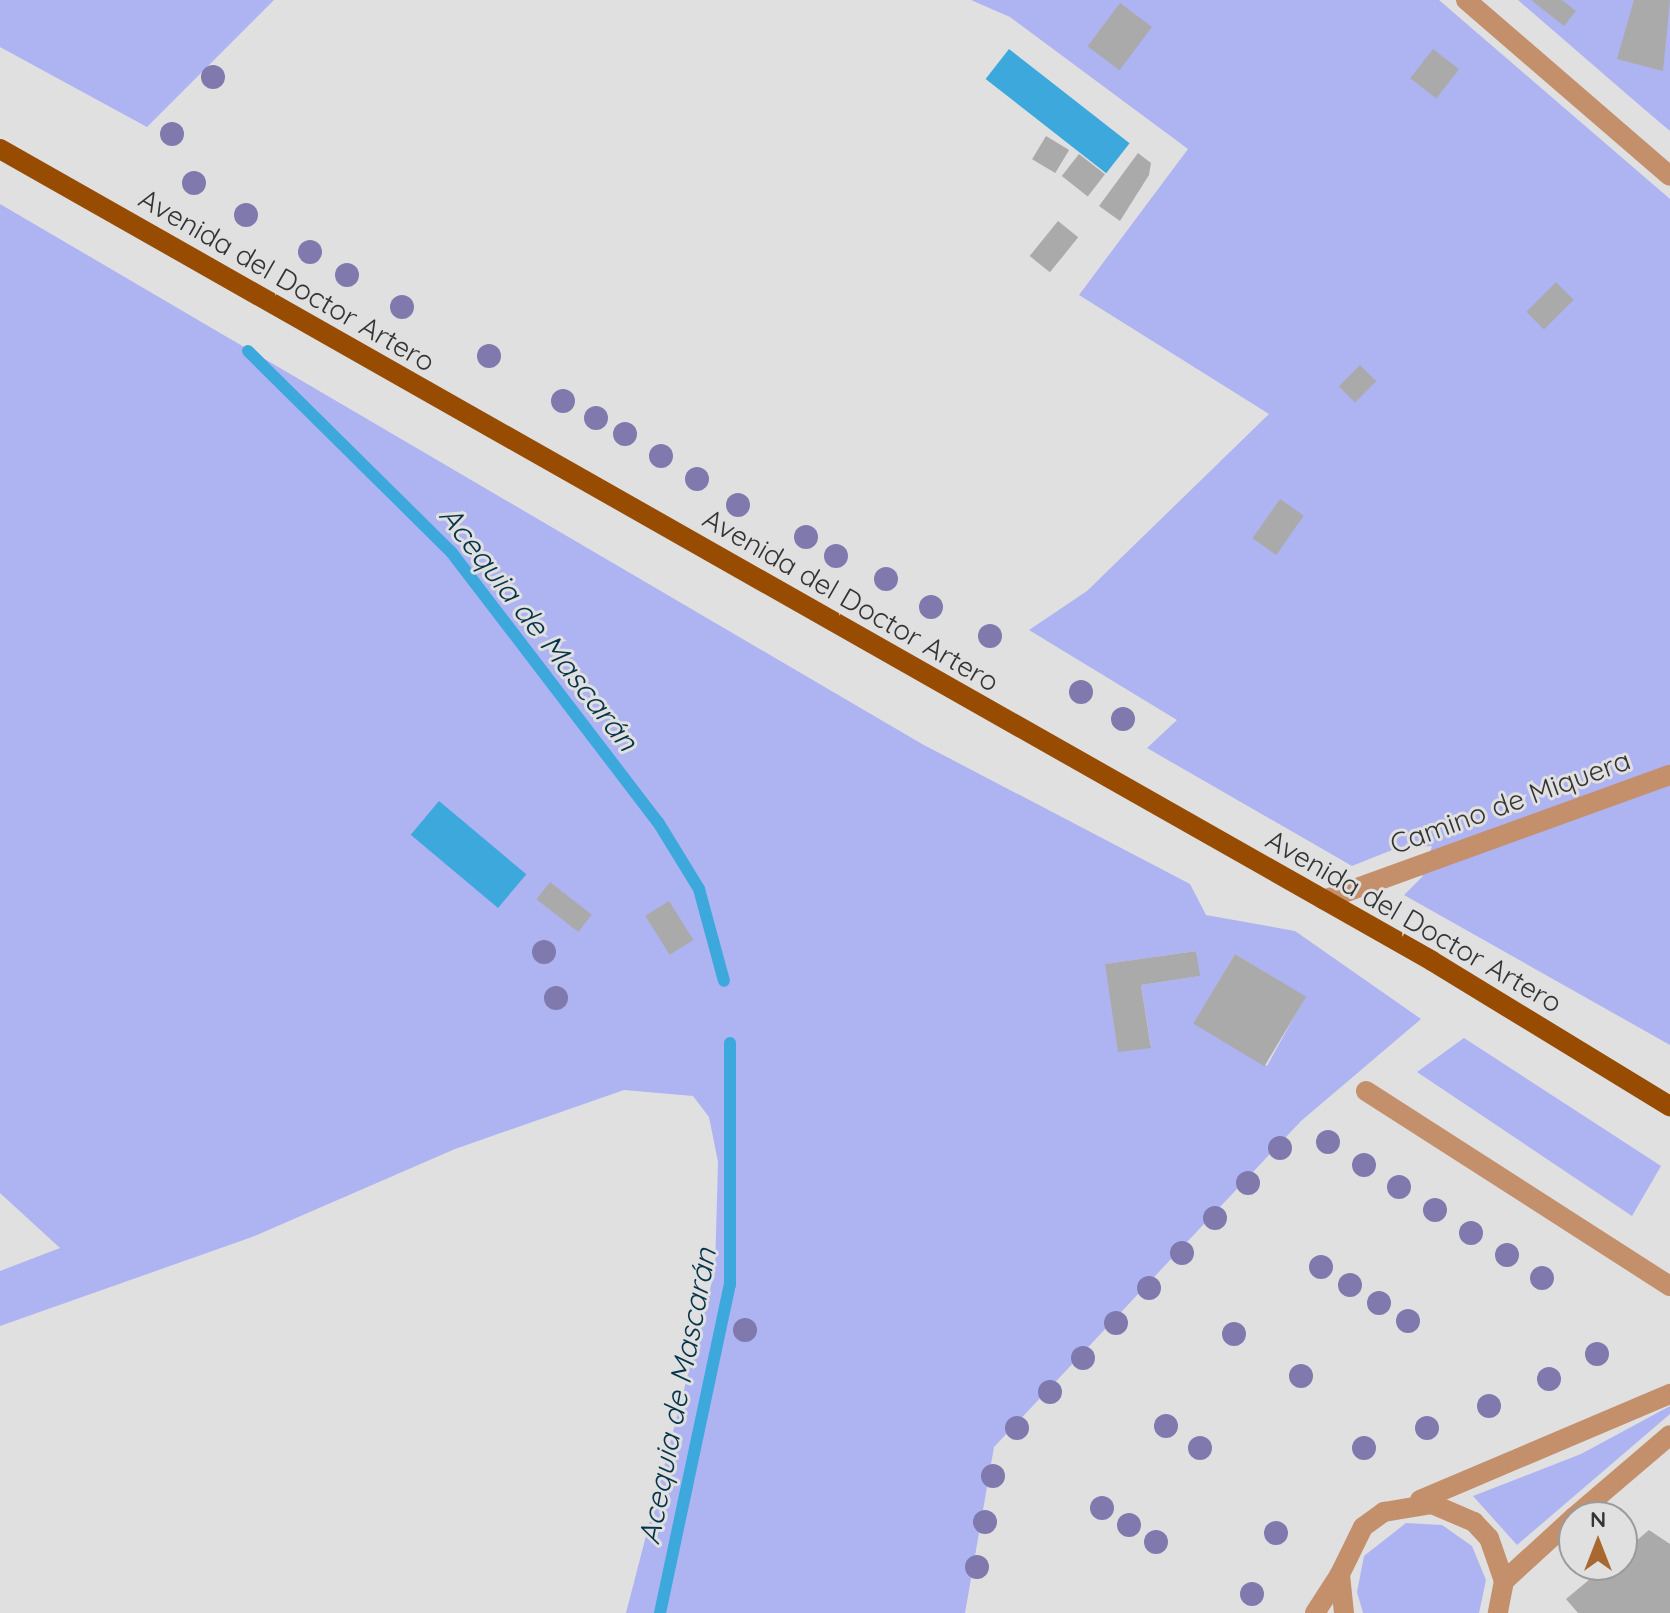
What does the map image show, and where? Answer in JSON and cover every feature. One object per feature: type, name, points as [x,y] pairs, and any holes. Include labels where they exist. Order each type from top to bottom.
[{"type":"main road","name":"Avenida del Doctor Artero","points":[[0,149],[1324,900],[1670,1106]]},
{"type":"street","points":[[1466,0],[1670,176]]},
{"type":"street","name":"Camino de Miquera","points":[[1324,900],[1670,775]]},
{"type":"street","points":[[1366,1091],[1670,1286]]},
{"type":"street","points":[[1315,1613],[1340,1574],[1363,1527],[1409,1504],[1670,1394]]},
{"type":"street","points":[[1593,1501],[1670,1435]]},
{"type":"street","points":[[1409,1504],[1432,1504],[1474,1522],[1500,1559],[1504,1581],[1498,1613]]},
{"type":"street","points":[[1504,1581],[1558,1532]]},
{"type":"street","points":[[1340,1574],[1344,1613]]},
{"type":"shaded area","points":[[0,0],[274,0],[147,127],[0,47]]},
{"type":"shaded area","points":[[971,0],[1439,0],[1670,199],[1670,1045],[1404,895],[1422,877],[1432,846],[1397,848],[1352,866],[1147,748],[1177,720],[1029,630],[1087,591],[1269,414],[1079,295],[1188,149],[1010,17]]},
{"type":"shaded area","points":[[1518,0],[1670,0],[1670,131],[1644,109]]},
{"type":"shaded area","points":[[1009,49],[1130,143],[1106,173],[986,79]]},
{"type":"shaded area","points":[[0,204],[922,744],[1190,884],[1206,915],[1295,931],[1421,1019],[1301,1121],[994,1447],[965,1613],[626,1613],[715,1270],[718,1162],[709,1117],[693,1096],[624,1090],[455,1149],[252,1237],[0,1326],[0,1271],[60,1248],[0,1193]],"holes":[[[1196,951],[1199,976],[1141,985],[1151,1047],[1106,964]],[[1235,954],[1305,997],[1267,1066],[1194,1023]]]},
{"type":"shaded area","points":[[439,801],[526,874],[498,908],[411,835]]},
{"type":"shaded area","points":[[1464,1038],[1661,1166],[1632,1216],[1417,1072]]},
{"type":"shaded area","points":[[1670,1406],[1670,1414],[1568,1501],[1558,1501],[1558,1510],[1517,1545],[1473,1496],[1581,1454]]},
{"type":"shaded area","points":[[1406,1523],[1442,1525],[1472,1546],[1486,1580],[1479,1613],[1363,1613],[1357,1592],[1364,1556]]},
{"type":"building","points":[[1531,0],[1562,0],[1576,11],[1564,26]]},
{"type":"building","points":[[1634,0],[1670,0],[1663,71],[1617,59]]},
{"type":"building","points":[[1120,3],[1152,27],[1119,70],[1088,46]]},
{"type":"building","points":[[1433,49],[1459,69],[1436,98],[1410,78]]},
{"type":"building","points":[[1046,136],[1069,150],[1055,173],[1032,159]]},
{"type":"building","points":[[1138,153],[1151,163],[1149,175],[1120,221],[1099,206]]},
{"type":"building","points":[[1079,154],[1105,174],[1088,196],[1062,176]]},
{"type":"building","points":[[1058,221],[1078,237],[1050,272],[1030,256]]},
{"type":"building","points":[[1556,282],[1574,300],[1544,329],[1526,312]]},
{"type":"building","points":[[1360,365],[1376,381],[1355,402],[1339,386]]},
{"type":"building","points":[[1280,499],[1304,516],[1276,555],[1252,538]]},
{"type":"building","points":[[550,882],[592,915],[578,932],[536,899]]},
{"type":"building","points":[[669,901],[693,940],[670,955],[645,916]]},
{"type":"building","points":[[1196,951],[1200,976],[1141,985],[1151,1048],[1118,1052],[1105,964]]},
{"type":"building","points":[[1235,954],[1306,997],[1264,1066],[1193,1023]]},
{"type":"building","points":[[1649,1530],[1670,1544],[1670,1613],[1578,1613],[1566,1599],[1588,1581],[1638,1581],[1638,1539]]},
{"type":"waterway","name":"Acequia de Mascarán","points":[[248,351],[452,553],[658,822],[699,889],[724,981]]},
{"type":"waterway","name":"Acequia de Mascarán","points":[[660,1613],[730,1285],[730,1043]]}]
